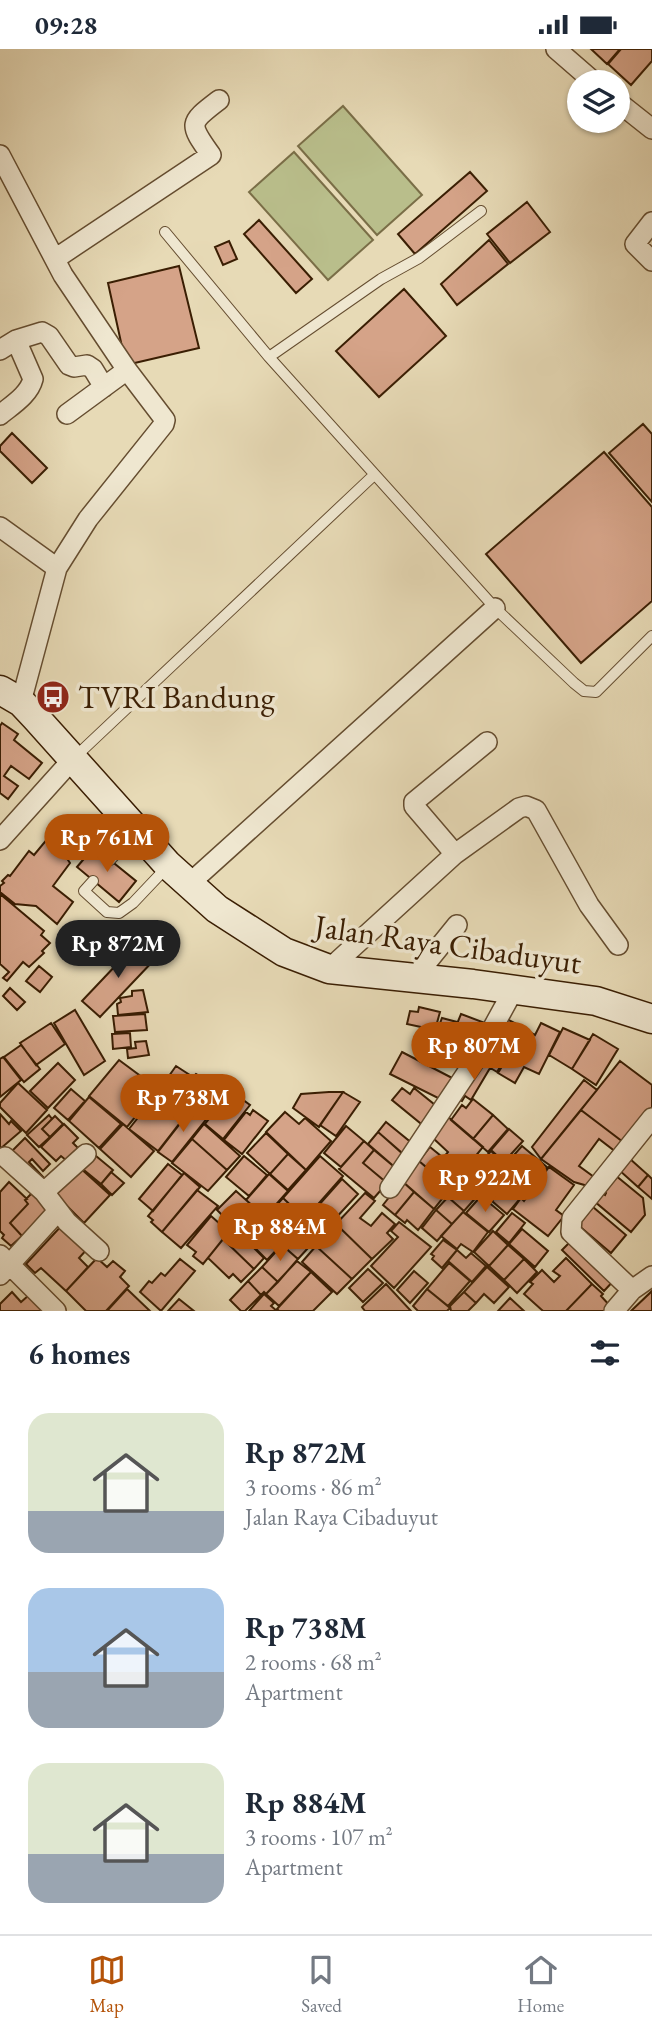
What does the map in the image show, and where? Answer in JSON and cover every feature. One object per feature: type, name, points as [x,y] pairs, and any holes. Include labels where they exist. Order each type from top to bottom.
[{"type":"main road","name":"Jalan Raya Cibaduyut","points":[[10,696],[168,865],[217,909],[266,943],[306,962],[329,969],[415,977],[596,1001],[652,1019]]},
{"type":"street","points":[[556,49],[580,70]]},
{"type":"street","points":[[55,259],[211,155],[195,130],[195,125],[197,118],[219,100]]},
{"type":"street","points":[[630,112],[652,129]]},
{"type":"street","points":[[0,155],[63,275],[127,370],[163,415],[164,424],[88,519],[57,568],[10,696]]},
{"type":"street","points":[[646,255],[635,244],[652,222]]},
{"type":"street","points":[[0,415],[27,392],[33,379],[8,345],[42,332],[49,336],[69,365],[87,365],[93,369],[104,387]]},
{"type":"street","points":[[66,414],[127,370]]},
{"type":"street","points":[[0,527],[57,568]]},
{"type":"street","points":[[189,884],[495,608]]},
{"type":"street","points":[[455,854],[414,806],[414,802],[487,741]]},
{"type":"street","points":[[0,840],[72,760]]},
{"type":"street","points":[[329,969],[455,854],[519,808],[531,807],[536,810],[589,905],[618,945]]},
{"type":"street","points":[[415,977],[457,925]]},
{"type":"street","points":[[390,1188],[474,1062],[513,989]]},
{"type":"street","points":[[632,1290],[571,1232],[570,1225],[572,1218],[652,1118]]},
{"type":"street","points":[[44,1192],[86,1154]]},
{"type":"street","points":[[5,1157],[44,1192],[66,1222],[99,1251]]},
{"type":"street","points":[[56,1311],[4,1265],[58,1211]]},
{"type":"street","points":[[614,1311],[632,1290],[652,1276]]},
{"type":"lane","points":[[269,357],[382,279],[419,258],[481,211]]},
{"type":"lane","points":[[164,232],[269,357],[495,608],[584,691],[596,692],[652,636]]},
{"type":"lane","points":[[72,760],[374,475]]},
{"type":"lane","points":[[110,860],[138,831]]},
{"type":"lane","points":[[93,881],[84,891],[107,912],[119,913],[133,903],[168,865]]},
{"type":"green space","points":[[343,106],[422,195],[377,235],[298,146]]},
{"type":"green space","points":[[294,152],[373,240],[328,280],[249,192]]},
{"type":"building","points":[[591,49],[620,49],[607,64]]},
{"type":"building","points":[[621,49],[652,49],[652,61],[631,85],[630,70],[615,70],[608,64]]},
{"type":"building","points":[[470,172],[487,191],[415,254],[398,234]]},
{"type":"building","points":[[527,202],[550,232],[510,263],[487,234]]},
{"type":"building","points":[[259,220],[312,279],[296,293],[244,234]]},
{"type":"building","points":[[489,240],[508,264],[457,305],[441,284]]},
{"type":"building","points":[[229,241],[237,259],[223,265],[215,247]]},
{"type":"building","points":[[179,266],[199,348],[126,365],[108,283]]},
{"type":"building","points":[[404,289],[446,336],[379,397],[336,351]]},
{"type":"building","points":[[643,424],[652,434],[652,502],[609,453]]},
{"type":"building","points":[[12,433],[47,468],[32,483],[0,451],[0,446]]},
{"type":"building","points":[[604,452],[652,507],[652,601],[581,663],[486,554]]},
{"type":"building","points":[[2,723],[18,734],[14,740],[42,763],[29,779],[11,766],[4,776],[18,786],[8,799],[0,793]]},
{"type":"building","points":[[48,838],[68,853],[66,857],[70,863],[53,886],[73,902],[57,924],[36,906],[15,904],[0,892],[0,886],[4,883],[2,881],[10,876],[29,851],[34,855]]},
{"type":"building","points":[[94,847],[136,881],[119,902],[77,867]]},
{"type":"building","points":[[0,894],[44,931],[41,935],[50,943],[29,967],[23,962],[7,981],[3,978],[9,972],[0,964]]},
{"type":"building","points":[[131,939],[136,942],[113,965],[101,953],[117,943]]},
{"type":"building","points":[[137,943],[155,959],[100,1017],[82,1001]]},
{"type":"building","points":[[39,966],[52,977],[40,992],[26,981]]},
{"type":"building","points":[[10,988],[25,1002],[17,1010],[3,996]]},
{"type":"building","points":[[143,990],[148,1012],[118,1015],[117,1004],[121,1002],[120,998],[132,996],[132,991]]},
{"type":"building","points":[[419,1007],[440,1012],[435,1030],[407,1024],[410,1011],[418,1012]]},
{"type":"building","points":[[75,1010],[105,1061],[84,1075],[54,1023]]},
{"type":"building","points":[[145,1014],[147,1030],[115,1032],[113,1016]]},
{"type":"building","points":[[461,1014],[485,1023],[467,1067],[444,1056]]},
{"type":"building","points":[[442,1018],[457,1022],[444,1056],[430,1050]]},
{"type":"building","points":[[505,1018],[524,1028],[497,1072],[479,1061]]},
{"type":"building","points":[[51,1023],[65,1044],[36,1065],[20,1043]]},
{"type":"building","points":[[541,1023],[560,1032],[539,1074],[524,1067],[515,1083],[498,1073],[525,1029],[535,1035]]},
{"type":"building","points":[[563,1028],[590,1040],[572,1069],[549,1055]]},
{"type":"building","points":[[130,1033],[131,1047],[113,1049],[112,1034]]},
{"type":"building","points":[[593,1034],[618,1049],[596,1085],[572,1069]]},
{"type":"building","points":[[146,1041],[149,1055],[128,1058],[127,1049],[136,1048],[135,1042]]},
{"type":"building","points":[[21,1045],[40,1069],[24,1082],[4,1057]]},
{"type":"building","points":[[402,1052],[458,1081],[446,1102],[390,1074]]},
{"type":"building","points":[[3,1057],[21,1080],[0,1097],[0,1059]]},
{"type":"building","points":[[119,1060],[158,1089],[127,1127],[89,1096]]},
{"type":"building","points":[[479,1061],[490,1068],[471,1100],[465,1096],[462,1101],[457,1099]]},
{"type":"building","points":[[620,1061],[652,1085],[652,1108],[623,1142],[581,1110]]},
{"type":"building","points":[[58,1063],[75,1080],[48,1108],[30,1091]]},
{"type":"building","points":[[176,1066],[193,1077],[196,1074],[211,1083],[195,1106],[164,1083]]},
{"type":"building","points":[[584,1080],[597,1090],[541,1159],[532,1147]]},
{"type":"building","points":[[214,1082],[227,1090],[209,1116],[196,1107]]},
{"type":"building","points":[[18,1083],[47,1110],[26,1133],[0,1107],[0,1103]]},
{"type":"building","points":[[164,1085],[193,1106],[158,1151],[129,1129]]},
{"type":"building","points":[[402,1088],[410,1094],[414,1088],[440,1109],[425,1127],[392,1100]]},
{"type":"building","points":[[71,1089],[85,1101],[68,1120],[54,1108]]},
{"type":"building","points":[[231,1091],[250,1105],[223,1139],[205,1124]]},
{"type":"building","points":[[343,1092],[319,1127],[293,1108],[301,1094]]},
{"type":"building","points":[[343,1092],[360,1102],[336,1136],[320,1125]]},
{"type":"building","points":[[89,1097],[121,1124],[99,1148],[69,1121]]},
{"type":"building","points":[[473,1099],[493,1115],[473,1139],[451,1120],[462,1105],[466,1108]]},
{"type":"building","points":[[193,1107],[208,1117],[172,1162],[158,1152]]},
{"type":"building","points":[[253,1110],[268,1121],[242,1154],[224,1140],[246,1112],[250,1115]]},
{"type":"building","points":[[581,1110],[623,1142],[616,1152],[599,1139],[579,1166],[594,1177],[588,1186],[574,1182],[541,1159]]},
{"type":"building","points":[[285,1112],[299,1124],[305,1118],[331,1141],[306,1170],[266,1132]]},
{"type":"building","points":[[0,1114],[9,1124],[11,1121],[21,1131],[0,1149]]},
{"type":"building","points":[[49,1115],[52,1119],[42,1129],[50,1137],[39,1147],[27,1135]]},
{"type":"building","points":[[493,1115],[508,1129],[488,1152],[473,1139]]},
{"type":"building","points":[[55,1116],[63,1124],[50,1137],[42,1129]]},
{"type":"building","points":[[447,1116],[483,1147],[462,1173],[443,1158],[448,1152],[433,1138]]},
{"type":"building","points":[[386,1122],[413,1144],[404,1155],[378,1132]]},
{"type":"building","points":[[64,1124],[78,1138],[73,1143],[79,1149],[67,1161],[61,1156],[56,1161],[41,1147]]},
{"type":"building","points":[[123,1124],[154,1151],[131,1177],[100,1149]]},
{"type":"building","points":[[204,1124],[240,1156],[227,1170],[192,1139]]},
{"type":"building","points":[[346,1126],[364,1141],[341,1167],[324,1153]]},
{"type":"building","points":[[509,1129],[523,1141],[504,1162],[491,1150]]},
{"type":"building","points":[[378,1132],[408,1158],[398,1170],[368,1144]]},
{"type":"building","points":[[266,1133],[288,1154],[270,1174],[247,1153]]},
{"type":"building","points":[[25,1138],[50,1164],[43,1171],[32,1159],[29,1162],[43,1177],[38,1181],[12,1151]]},
{"type":"building","points":[[192,1139],[227,1170],[208,1191],[172,1163]]},
{"type":"building","points":[[364,1141],[374,1150],[363,1163],[387,1183],[374,1198],[339,1169]]},
{"type":"building","points":[[522,1146],[547,1167],[507,1214],[492,1201],[500,1191],[490,1182]]},
{"type":"building","points":[[430,1147],[463,1174],[451,1188],[419,1161]]},
{"type":"building","points":[[374,1150],[398,1170],[387,1183],[363,1163]]},
{"type":"building","points":[[491,1151],[504,1163],[484,1186],[470,1174]]},
{"type":"building","points":[[288,1154],[306,1170],[288,1190],[270,1174]]},
{"type":"building","points":[[96,1156],[113,1170],[101,1184],[79,1166],[90,1163]]},
{"type":"building","points":[[244,1156],[267,1175],[249,1196],[226,1177]]},
{"type":"building","points":[[320,1156],[343,1176],[305,1219],[283,1198]]},
{"type":"building","points":[[629,1158],[648,1175],[638,1187],[619,1170]]},
{"type":"building","points":[[419,1161],[451,1188],[434,1209],[402,1181]]},
{"type":"building","points":[[168,1164],[182,1175],[153,1211],[139,1199]]},
{"type":"building","points":[[78,1166],[110,1195],[84,1223],[53,1192]]},
{"type":"building","points":[[549,1167],[574,1185],[556,1210],[564,1216],[548,1236],[513,1209],[521,1198],[524,1201]]},
{"type":"building","points":[[111,1172],[124,1183],[112,1195],[101,1184]]},
{"type":"building","points":[[184,1173],[200,1187],[162,1232],[148,1216]]},
{"type":"building","points":[[269,1174],[288,1191],[265,1217],[246,1200]]},
{"type":"building","points":[[615,1175],[643,1198],[645,1215],[631,1232],[594,1201],[601,1192],[605,1195],[602,1190]]},
{"type":"building","points":[[648,1175],[652,1179],[652,1199],[638,1187]]},
{"type":"building","points":[[463,1178],[480,1193],[464,1211],[448,1197]]},
{"type":"building","points":[[342,1179],[358,1194],[308,1248],[293,1234]]},
{"type":"building","points":[[402,1181],[414,1192],[395,1215],[383,1205]]},
{"type":"building","points":[[9,1182],[27,1199],[25,1200],[28,1204],[10,1223],[22,1236],[11,1246],[2,1238],[4,1235],[0,1231],[0,1192]]},
{"type":"building","points":[[197,1190],[218,1206],[181,1248],[162,1232]]},
{"type":"building","points":[[34,1191],[51,1207],[22,1236],[10,1223],[28,1204],[25,1200]]},
{"type":"building","points":[[236,1191],[255,1208],[236,1229],[217,1210]]},
{"type":"building","points":[[414,1192],[434,1209],[418,1230],[407,1220],[405,1223],[395,1215]]},
{"type":"building","points":[[365,1193],[375,1201],[360,1218],[371,1226],[382,1213],[395,1224],[387,1233],[393,1239],[372,1259],[336,1224]]},
{"type":"building","points":[[481,1196],[504,1215],[489,1232],[466,1213]]},
{"type":"building","points":[[448,1197],[464,1211],[452,1224],[436,1210]]},
{"type":"building","points":[[283,1198],[305,1219],[284,1242],[262,1221]]},
{"type":"building","points":[[593,1207],[626,1235],[611,1253],[578,1225]]},
{"type":"building","points":[[255,1208],[265,1217],[246,1239],[236,1229]]},
{"type":"building","points":[[436,1210],[452,1224],[437,1241],[422,1228]]},
{"type":"building","points":[[463,1212],[488,1232],[473,1252],[461,1244],[457,1249],[441,1236]]},
{"type":"building","points":[[512,1213],[525,1223],[509,1243],[496,1232]]},
{"type":"building","points":[[211,1216],[220,1224],[223,1219],[233,1227],[203,1264],[193,1256],[196,1252],[187,1245]]},
{"type":"building","points":[[262,1221],[284,1242],[267,1260],[246,1239]]},
{"type":"building","points":[[399,1222],[431,1247],[394,1288],[371,1266],[398,1237],[391,1231]]},
{"type":"building","points":[[64,1223],[89,1247],[79,1258],[88,1267],[66,1291],[41,1268],[35,1273],[26,1264]]},
{"type":"building","points":[[336,1224],[372,1259],[352,1279],[316,1246]]},
{"type":"building","points":[[233,1227],[264,1258],[254,1269],[223,1239]]},
{"type":"building","points":[[522,1229],[548,1251],[535,1267],[509,1244]]},
{"type":"building","points":[[493,1231],[508,1245],[489,1266],[474,1252]]},
{"type":"building","points":[[293,1234],[308,1248],[298,1259],[282,1245]]},
{"type":"building","points":[[575,1237],[617,1277],[604,1291],[562,1250]]},
{"type":"building","points":[[223,1239],[254,1269],[241,1282],[233,1274],[229,1278],[208,1258]]},
{"type":"building","points":[[443,1240],[457,1250],[442,1268],[432,1259],[434,1256],[431,1254]]},
{"type":"building","points":[[282,1245],[298,1259],[278,1282],[262,1267]]},
{"type":"building","points":[[508,1245],[524,1259],[504,1280],[489,1266]]},
{"type":"building","points":[[316,1246],[352,1279],[337,1294],[302,1262]]},
{"type":"building","points":[[457,1250],[466,1258],[471,1253],[486,1266],[472,1282],[448,1261]]},
{"type":"building","points":[[97,1258],[107,1267],[113,1261],[125,1271],[120,1277],[129,1286],[106,1311],[86,1311],[66,1291]]},
{"type":"building","points":[[566,1258],[592,1284],[566,1311],[543,1311],[524,1294],[533,1284],[530,1282],[542,1270],[554,1282],[560,1276],[553,1271]]},
{"type":"building","points":[[180,1259],[195,1271],[161,1311],[140,1292],[149,1281],[152,1283],[161,1273],[165,1276]]},
{"type":"building","points":[[524,1259],[537,1272],[517,1293],[504,1280]]},
{"type":"building","points":[[297,1261],[311,1272],[279,1306],[266,1294]]},
{"type":"building","points":[[449,1263],[470,1281],[448,1306],[427,1289]]},
{"type":"building","points":[[262,1267],[278,1282],[266,1294],[264,1292],[261,1295],[248,1281]]},
{"type":"building","points":[[487,1267],[509,1287],[494,1303],[484,1294],[476,1303],[464,1292]]},
{"type":"building","points":[[368,1269],[383,1283],[363,1302],[349,1288]]},
{"type":"building","points":[[414,1271],[428,1283],[410,1303],[397,1290]]},
{"type":"building","points":[[311,1272],[332,1292],[313,1311],[279,1311],[277,1309]]},
{"type":"building","points":[[248,1281],[261,1295],[245,1311],[241,1311],[230,1300]]},
{"type":"building","points":[[386,1284],[411,1311],[365,1311],[362,1307]]},
{"type":"building","points":[[592,1284],[603,1294],[601,1296],[612,1308],[610,1311],[566,1311]]},
{"type":"building","points":[[127,1289],[150,1311],[107,1311]]},
{"type":"building","points":[[427,1289],[450,1308],[447,1311],[418,1311],[413,1306]]},
{"type":"building","points":[[652,1291],[652,1311],[631,1311]]},
{"type":"building","points":[[12,1292],[21,1302],[29,1295],[46,1311],[0,1311],[0,1304]]},
{"type":"building","points":[[464,1292],[476,1303],[468,1311],[451,1311],[450,1306]]},
{"type":"building","points":[[264,1294],[274,1303],[271,1306],[277,1311],[249,1311]]},
{"type":"building","points":[[510,1298],[524,1311],[498,1311]]},
{"type":"building","points":[[179,1299],[194,1311],[168,1311]]},
{"type":"place","name":"TVRI Bandung","points":[[53,697]]}]
